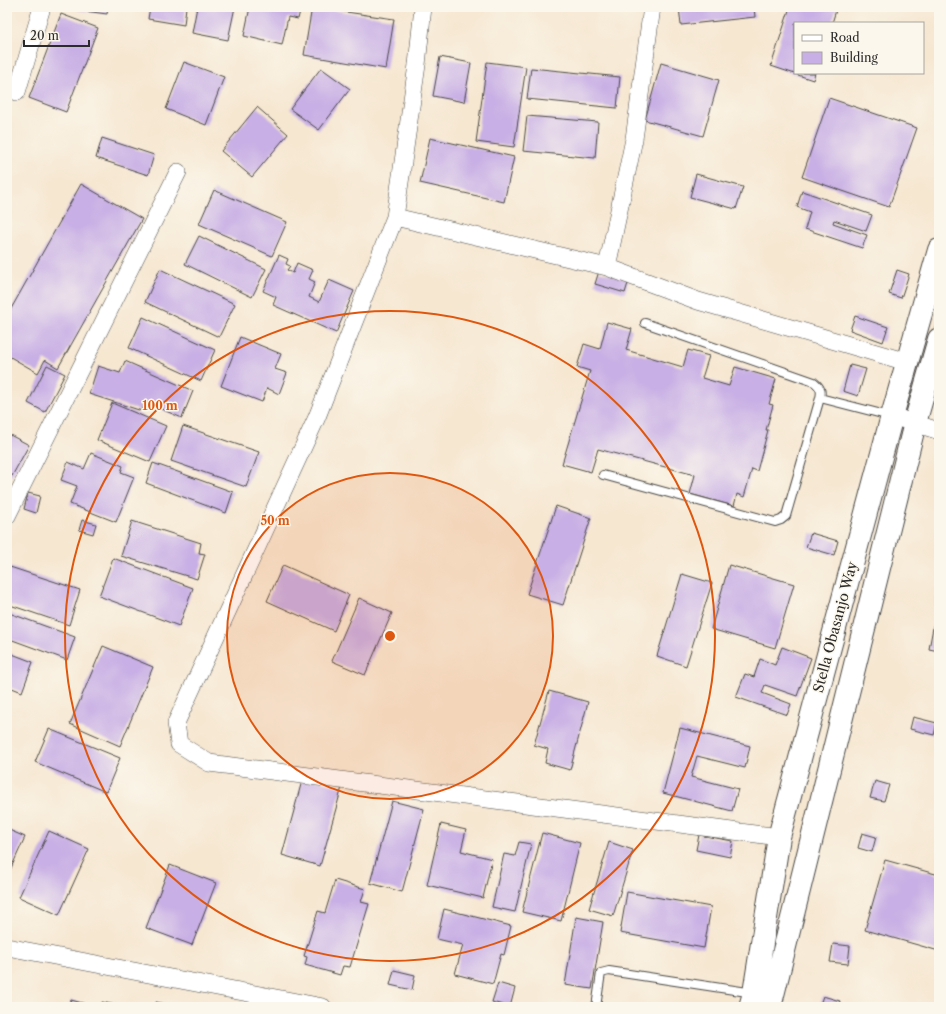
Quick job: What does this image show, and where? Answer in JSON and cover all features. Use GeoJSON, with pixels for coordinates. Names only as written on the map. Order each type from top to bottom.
{"type":"FeatureCollection","features":[{"type":"Feature","properties":{"kind":"street"},"geometry":{"type":"LineString","coordinates":[[17,92],[42,7]]}},
{"type":"Feature","properties":{"kind":"street"},"geometry":{"type":"LineString","coordinates":[[423,7],[417,65],[395,217],[317,417],[176,723],[179,744],[209,762],[779,837]]}},
{"type":"Feature","properties":{"kind":"street"},"geometry":{"type":"LineString","coordinates":[[607,267],[634,139],[652,7]]}},
{"type":"Feature","properties":{"kind":"street"},"geometry":{"type":"LineString","coordinates":[[7,516],[178,172]]}},
{"type":"Feature","properties":{"kind":"street"},"geometry":{"type":"LineString","coordinates":[[395,217],[607,267],[698,301],[907,362]]}},
{"type":"Feature","properties":{"kind":"street","name":"Stella Obasanjo Way"},"geometry":{"type":"LineString","coordinates":[[752,1000],[779,837],[892,416],[939,250]]}},
{"type":"Feature","properties":{"kind":"street"},"geometry":{"type":"LineString","coordinates":[[770,1007],[915,423],[939,339]]}},
{"type":"Feature","properties":{"kind":"street"},"geometry":{"type":"LineString","coordinates":[[892,416],[939,431]]}},
{"type":"Feature","properties":{"kind":"street"},"geometry":{"type":"LineString","coordinates":[[7,947],[323,1007]]}},
{"type":"Feature","properties":{"kind":"lane"},"geometry":{"type":"LineString","coordinates":[[603,475],[775,522],[781,520],[786,516],[820,398],[821,392],[819,386],[814,382],[645,323]]}},
{"type":"Feature","properties":{"kind":"lane"},"geometry":{"type":"LineString","coordinates":[[820,398],[892,416]]}},
{"type":"Feature","properties":{"kind":"lane"},"geometry":{"type":"LineString","coordinates":[[596,1007],[601,973],[610,971],[752,1000]]}},
{"type":"Feature","properties":{"kind":"building"},"geometry":{"type":"Polygon","coordinates":[[[77,7],[108,7],[107,14],[77,10],[77,7]]]}},
{"type":"Feature","properties":{"kind":"building"},"geometry":{"type":"Polygon","coordinates":[[[150,7],[186,7],[184,25],[148,19],[150,7]]]}},
{"type":"Feature","properties":{"kind":"building"},"geometry":{"type":"Polygon","coordinates":[[[197,7],[235,7],[228,40],[192,33],[197,7]]]}},
{"type":"Feature","properties":{"kind":"building"},"geometry":{"type":"Polygon","coordinates":[[[250,7],[301,7],[298,19],[288,17],[282,45],[244,36],[250,7]]]}},
{"type":"Feature","properties":{"kind":"building"},"geometry":{"type":"Polygon","coordinates":[[[312,7],[394,19],[386,69],[304,55],[312,7]]]}},
{"type":"Feature","properties":{"kind":"building"},"geometry":{"type":"Polygon","coordinates":[[[679,7],[754,7],[755,17],[681,25],[679,7]]]}},
{"type":"Feature","properties":{"kind":"building"},"geometry":{"type":"Polygon","coordinates":[[[790,7],[837,7],[832,22],[794,22],[794,74],[771,66],[790,7]]]}},
{"type":"Feature","properties":{"kind":"building"},"geometry":{"type":"Polygon","coordinates":[[[61,14],[98,28],[66,112],[29,98],[61,14]]]}},
{"type":"Feature","properties":{"kind":"building"},"geometry":{"type":"Polygon","coordinates":[[[440,57],[471,63],[464,102],[433,96],[440,57]]]}},
{"type":"Feature","properties":{"kind":"building"},"geometry":{"type":"Polygon","coordinates":[[[184,62],[224,77],[206,125],[166,109],[184,62]]]}},
{"type":"Feature","properties":{"kind":"building"},"geometry":{"type":"Polygon","coordinates":[[[487,62],[526,67],[514,147],[476,142],[487,62]]]}},
{"type":"Feature","properties":{"kind":"building"},"geometry":{"type":"Polygon","coordinates":[[[661,63],[719,80],[703,136],[645,120],[661,63]]]}},
{"type":"Feature","properties":{"kind":"building"},"geometry":{"type":"Polygon","coordinates":[[[321,68],[350,89],[319,130],[290,109],[321,68]]]}},
{"type":"Feature","properties":{"kind":"building"},"geometry":{"type":"Polygon","coordinates":[[[531,68],[620,77],[617,108],[527,99],[531,68]]]}},
{"type":"Feature","properties":{"kind":"building"},"geometry":{"type":"Polygon","coordinates":[[[795,74],[815,74],[813,80],[795,74]]]}},
{"type":"Feature","properties":{"kind":"building"},"geometry":{"type":"Polygon","coordinates":[[[829,98],[917,128],[889,207],[802,177],[829,98]]]}},
{"type":"Feature","properties":{"kind":"building"},"geometry":{"type":"Polygon","coordinates":[[[257,107],[288,134],[252,177],[221,151],[257,107]]]}},
{"type":"Feature","properties":{"kind":"building"},"geometry":{"type":"Polygon","coordinates":[[[527,116],[598,122],[595,158],[523,151],[527,116]]]}},
{"type":"Feature","properties":{"kind":"building"},"geometry":{"type":"Polygon","coordinates":[[[102,138],[154,155],[148,175],[96,158],[102,138]]]}},
{"type":"Feature","properties":{"kind":"building"},"geometry":{"type":"Polygon","coordinates":[[[430,138],[514,157],[504,202],[420,183],[430,138]]]}},
{"type":"Feature","properties":{"kind":"building"},"geometry":{"type":"Polygon","coordinates":[[[696,174],[743,187],[736,209],[690,197],[696,174]]]}},
{"type":"Feature","properties":{"kind":"building"},"geometry":{"type":"Polygon","coordinates":[[[81,184],[142,219],[58,368],[45,360],[38,373],[7,355],[7,316],[81,184]]]}},
{"type":"Feature","properties":{"kind":"building"},"geometry":{"type":"Polygon","coordinates":[[[214,190],[287,222],[272,256],[199,224],[214,190]]]}},
{"type":"Feature","properties":{"kind":"building"},"geometry":{"type":"Polygon","coordinates":[[[802,191],[872,215],[866,231],[834,220],[833,223],[867,235],[862,248],[805,229],[810,212],[797,207],[802,191]]]}},
{"type":"Feature","properties":{"kind":"building"},"geometry":{"type":"Polygon","coordinates":[[[199,236],[266,269],[252,297],[185,264],[199,236]]]}},
{"type":"Feature","properties":{"kind":"building"},"geometry":{"type":"Polygon","coordinates":[[[279,255],[288,259],[286,264],[290,266],[287,270],[293,273],[297,263],[313,270],[309,279],[315,282],[309,297],[319,302],[329,280],[354,291],[336,333],[273,305],[276,297],[263,291],[279,255]]]}},
{"type":"Feature","properties":{"kind":"building"},"geometry":{"type":"Polygon","coordinates":[[[160,269],[235,304],[219,337],[145,302],[160,269]]]}},
{"type":"Feature","properties":{"kind":"building"},"geometry":{"type":"Polygon","coordinates":[[[897,270],[909,274],[901,298],[889,294],[897,270]]]}},
{"type":"Feature","properties":{"kind":"building"},"geometry":{"type":"Polygon","coordinates":[[[599,271],[629,280],[625,293],[595,284],[599,271]]]}},
{"type":"Feature","properties":{"kind":"building"},"geometry":{"type":"Polygon","coordinates":[[[855,316],[888,327],[883,342],[850,330],[855,316]]]}},
{"type":"Feature","properties":{"kind":"building"},"geometry":{"type":"Polygon","coordinates":[[[143,317],[215,350],[201,381],[129,348],[143,317]]]}},
{"type":"Feature","properties":{"kind":"building"},"geometry":{"type":"Polygon","coordinates":[[[607,322],[632,329],[626,350],[683,367],[688,350],[709,356],[702,378],[729,386],[735,367],[776,379],[769,404],[773,405],[766,430],[768,430],[757,471],[752,469],[744,497],[737,494],[734,506],[690,494],[695,475],[598,449],[591,472],[562,464],[590,371],[577,367],[584,344],[600,349],[607,322]]]}},
{"type":"Feature","properties":{"kind":"building"},"geometry":{"type":"Polygon","coordinates":[[[240,337],[281,354],[275,369],[287,373],[279,394],[267,388],[262,402],[221,386],[240,337]]]}},
{"type":"Feature","properties":{"kind":"building"},"geometry":{"type":"Polygon","coordinates":[[[125,361],[193,391],[182,418],[145,402],[142,411],[89,394],[98,366],[120,373],[125,361]]]}},
{"type":"Feature","properties":{"kind":"building"},"geometry":{"type":"Polygon","coordinates":[[[47,365],[65,374],[45,412],[28,403],[47,365]]]}},
{"type":"Feature","properties":{"kind":"building"},"geometry":{"type":"Polygon","coordinates":[[[850,365],[866,369],[858,396],[843,391],[850,365]]]}},
{"type":"Feature","properties":{"kind":"building"},"geometry":{"type":"Polygon","coordinates":[[[112,403],[166,426],[150,462],[97,440],[112,403]]]}},
{"type":"Feature","properties":{"kind":"building"},"geometry":{"type":"Polygon","coordinates":[[[183,426],[259,452],[246,487],[171,461],[183,426]]]}},
{"type":"Feature","properties":{"kind":"building"},"geometry":{"type":"Polygon","coordinates":[[[10,435],[29,445],[12,476],[7,473],[7,440],[10,435]]]}},
{"type":"Feature","properties":{"kind":"building"},"geometry":{"type":"Polygon","coordinates":[[[91,453],[123,466],[121,472],[134,477],[116,522],[70,504],[77,486],[61,480],[68,462],[84,469],[91,453]]]}},
{"type":"Feature","properties":{"kind":"building"},"geometry":{"type":"Polygon","coordinates":[[[153,463],[233,492],[226,513],[146,483],[153,463]]]}},
{"type":"Feature","properties":{"kind":"building"},"geometry":{"type":"Polygon","coordinates":[[[28,493],[40,496],[36,513],[24,509],[28,493]]]}},
{"type":"Feature","properties":{"kind":"building"},"geometry":{"type":"Polygon","coordinates":[[[556,506],[591,518],[563,605],[527,594],[556,506]]]}},
{"type":"Feature","properties":{"kind":"building"},"geometry":{"type":"Polygon","coordinates":[[[82,520],[96,524],[93,534],[79,530],[82,520]]]}},
{"type":"Feature","properties":{"kind":"building"},"geometry":{"type":"Polygon","coordinates":[[[132,521],[201,543],[199,553],[205,554],[197,579],[121,556],[132,521]]]}},
{"type":"Feature","properties":{"kind":"building"},"geometry":{"type":"Polygon","coordinates":[[[811,533],[838,541],[834,555],[806,547],[811,533]]]}},
{"type":"Feature","properties":{"kind":"building"},"geometry":{"type":"Polygon","coordinates":[[[113,558],[193,588],[179,626],[99,596],[113,558]]]}},
{"type":"Feature","properties":{"kind":"building"},"geometry":{"type":"Polygon","coordinates":[[[283,565],[349,595],[334,631],[267,601],[283,565]]]}},
{"type":"Feature","properties":{"kind":"building"},"geometry":{"type":"Polygon","coordinates":[[[729,565],[794,584],[775,648],[711,629],[729,565]]]}},
{"type":"Feature","properties":{"kind":"building"},"geometry":{"type":"Polygon","coordinates":[[[10,567],[80,590],[69,625],[7,604],[7,575],[10,567]]]}},
{"type":"Feature","properties":{"kind":"building"},"geometry":{"type":"Polygon","coordinates":[[[682,574],[712,583],[686,666],[657,656],[682,574]]]}},
{"type":"Feature","properties":{"kind":"building"},"geometry":{"type":"Polygon","coordinates":[[[938,591],[939,608],[935,608],[938,591]]]}},
{"type":"Feature","properties":{"kind":"building"},"geometry":{"type":"Polygon","coordinates":[[[359,598],[392,613],[365,675],[332,661],[359,598]]]}},
{"type":"Feature","properties":{"kind":"building"},"geometry":{"type":"Polygon","coordinates":[[[9,613],[75,637],[67,660],[7,638],[7,619],[9,613]]]}},
{"type":"Feature","properties":{"kind":"building"},"geometry":{"type":"Polygon","coordinates":[[[935,617],[939,617],[939,651],[929,649],[935,617]]]}},
{"type":"Feature","properties":{"kind":"building"},"geometry":{"type":"Polygon","coordinates":[[[103,646],[153,667],[120,746],[70,724],[103,646]]]}},
{"type":"Feature","properties":{"kind":"building"},"geometry":{"type":"Polygon","coordinates":[[[782,647],[811,658],[797,696],[765,685],[762,693],[791,704],[787,715],[736,697],[745,674],[754,677],[760,659],[775,665],[782,647]]]}},
{"type":"Feature","properties":{"kind":"building"},"geometry":{"type":"Polygon","coordinates":[[[7,652],[33,662],[22,692],[7,686],[7,652]]]}},
{"type":"Feature","properties":{"kind":"building"},"geometry":{"type":"Polygon","coordinates":[[[549,691],[588,702],[570,770],[545,763],[548,749],[534,745],[549,691]]]}},
{"type":"Feature","properties":{"kind":"building"},"geometry":{"type":"Polygon","coordinates":[[[913,717],[937,723],[934,735],[910,729],[913,717]]]}},
{"type":"Feature","properties":{"kind":"building"},"geometry":{"type":"Polygon","coordinates":[[[680,728],[750,746],[745,768],[697,756],[691,777],[738,789],[732,811],[663,793],[680,728]]]}},
{"type":"Feature","properties":{"kind":"building"},"geometry":{"type":"Polygon","coordinates":[[[49,729],[120,758],[106,792],[35,762],[49,729]]]}},
{"type":"Feature","properties":{"kind":"building"},"geometry":{"type":"Polygon","coordinates":[[[303,777],[342,787],[320,866],[282,855],[303,777]]]}},
{"type":"Feature","properties":{"kind":"building"},"geometry":{"type":"Polygon","coordinates":[[[875,781],[889,785],[884,801],[870,798],[875,781]]]}},
{"type":"Feature","properties":{"kind":"building"},"geometry":{"type":"Polygon","coordinates":[[[392,801],[424,809],[402,892],[370,883],[392,801]]]}},
{"type":"Feature","properties":{"kind":"building"},"geometry":{"type":"Polygon","coordinates":[[[441,824],[466,830],[461,851],[492,859],[483,898],[427,885],[441,824]]]}},
{"type":"Feature","properties":{"kind":"building"},"geometry":{"type":"Polygon","coordinates":[[[7,829],[25,837],[7,877],[7,829]]]}},
{"type":"Feature","properties":{"kind":"building"},"geometry":{"type":"Polygon","coordinates":[[[49,831],[89,849],[59,915],[19,897],[49,831]]]}},
{"type":"Feature","properties":{"kind":"building"},"geometry":{"type":"Polygon","coordinates":[[[542,833],[580,843],[561,921],[522,912],[542,833]]]}},
{"type":"Feature","properties":{"kind":"building"},"geometry":{"type":"Polygon","coordinates":[[[862,833],[876,837],[872,852],[858,848],[862,833]]]}},
{"type":"Feature","properties":{"kind":"building"},"geometry":{"type":"Polygon","coordinates":[[[699,835],[733,841],[730,857],[696,850],[699,835]]]}},
{"type":"Feature","properties":{"kind":"building"},"geometry":{"type":"Polygon","coordinates":[[[519,842],[531,844],[515,912],[492,907],[504,854],[515,856],[519,842]]]}},
{"type":"Feature","properties":{"kind":"building"},"geometry":{"type":"Polygon","coordinates":[[[609,842],[633,850],[613,916],[589,909],[609,842]]]}},
{"type":"Feature","properties":{"kind":"building"},"geometry":{"type":"Polygon","coordinates":[[[885,860],[939,875],[939,951],[865,930],[885,860]]]}},
{"type":"Feature","properties":{"kind":"building"},"geometry":{"type":"Polygon","coordinates":[[[170,865],[216,883],[192,945],[146,928],[170,865]]]}},
{"type":"Feature","properties":{"kind":"building"},"geometry":{"type":"Polygon","coordinates":[[[335,880],[365,889],[361,902],[369,904],[350,967],[343,966],[340,975],[305,965],[307,957],[304,956],[318,911],[325,913],[335,880]]]}},
{"type":"Feature","properties":{"kind":"building"},"geometry":{"type":"Polygon","coordinates":[[[627,892],[711,907],[704,948],[620,933],[627,892]]]}},
{"type":"Feature","properties":{"kind":"building"},"geometry":{"type":"Polygon","coordinates":[[[444,909],[511,926],[504,955],[501,954],[493,984],[455,974],[463,945],[437,939],[444,909]]]}},
{"type":"Feature","properties":{"kind":"building"},"geometry":{"type":"Polygon","coordinates":[[[576,917],[603,922],[592,989],[565,985],[576,917]]]}},
{"type":"Feature","properties":{"kind":"building"},"geometry":{"type":"Polygon","coordinates":[[[833,944],[850,946],[848,964],[830,962],[833,944]]]}},
{"type":"Feature","properties":{"kind":"building"},"geometry":{"type":"Polygon","coordinates":[[[394,970],[415,975],[412,990],[390,985],[394,970]]]}},
{"type":"Feature","properties":{"kind":"building"},"geometry":{"type":"Polygon","coordinates":[[[498,983],[515,988],[510,1007],[492,1002],[498,983]]]}},
{"type":"Feature","properties":{"kind":"building"},"geometry":{"type":"Polygon","coordinates":[[[823,996],[840,1001],[838,1007],[819,1007],[823,996]]]}},
{"type":"Feature","properties":{"kind":"building"},"geometry":{"type":"Polygon","coordinates":[[[71,1000],[90,1005],[89,1007],[69,1007],[71,1000]]]}},
{"type":"Feature","properties":{"kind":"building"},"geometry":{"type":"Polygon","coordinates":[[[102,1002],[120,1006],[120,1007],[100,1007],[102,1002]]]}},
{"type":"Feature","properties":{"kind":"building"},"geometry":{"type":"Polygon","coordinates":[[[156,1002],[174,1006],[174,1007],[155,1007],[156,1002]]]}}]}
